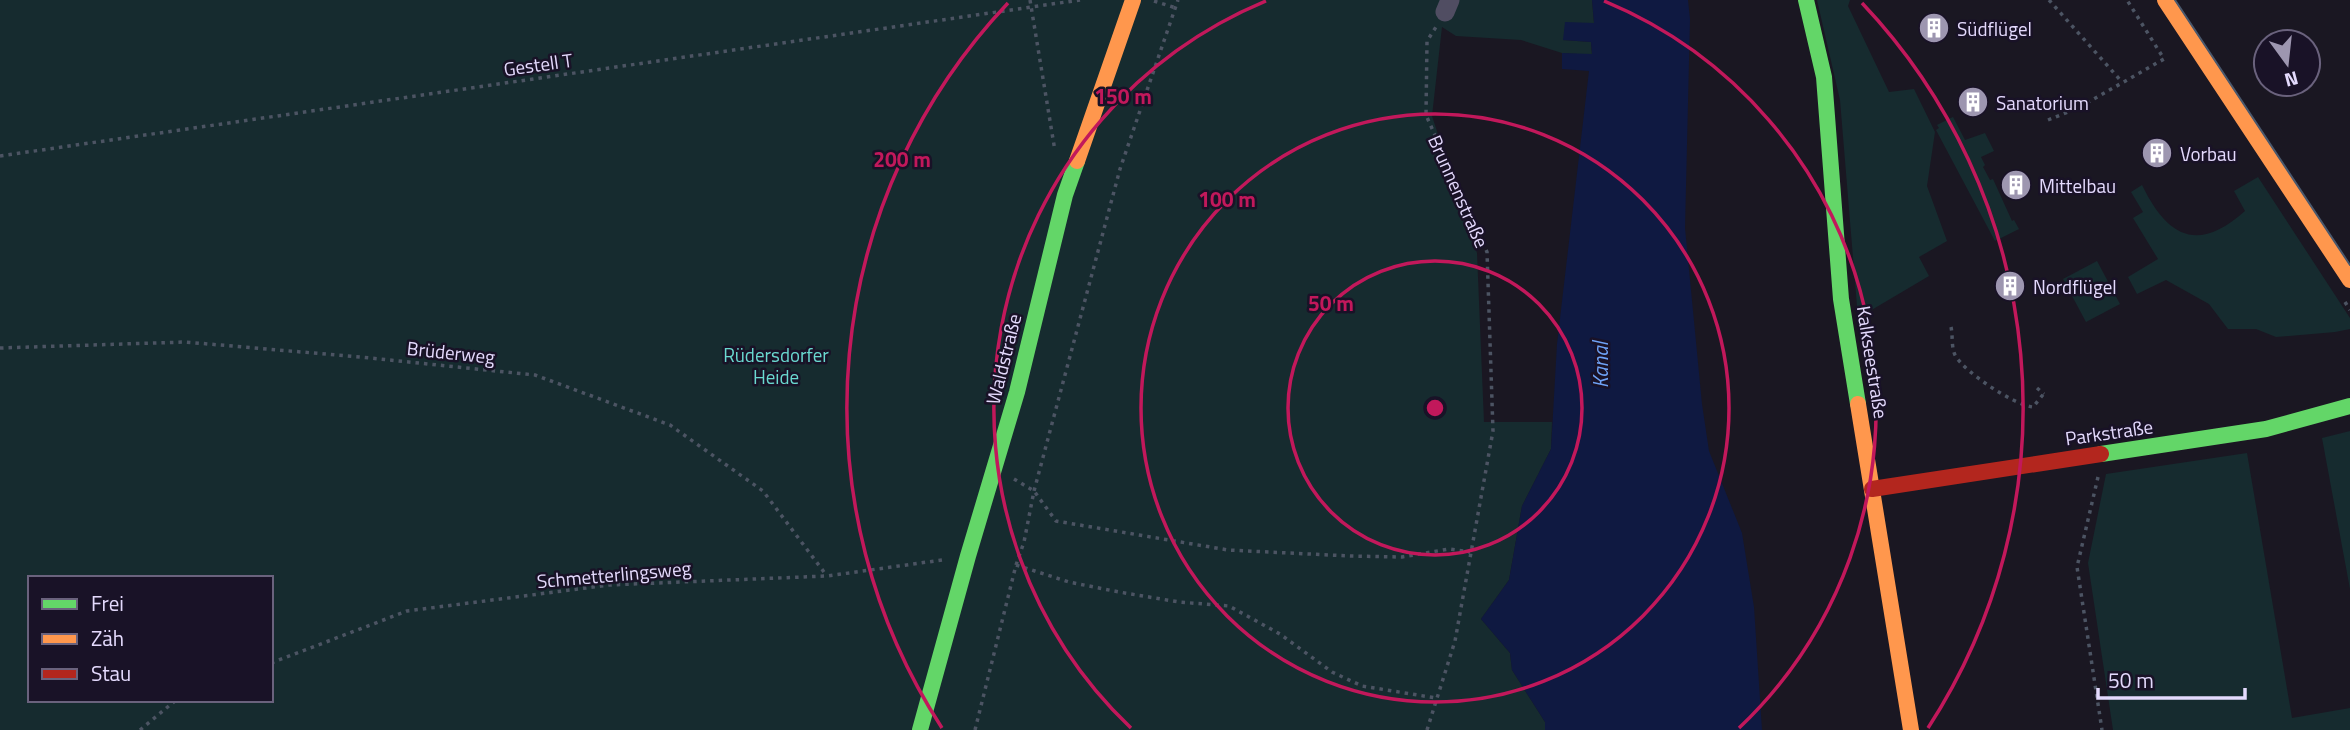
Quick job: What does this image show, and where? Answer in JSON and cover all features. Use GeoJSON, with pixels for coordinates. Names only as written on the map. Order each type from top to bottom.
{"type":"FeatureCollection","features":[{"type":"Feature","properties":{"kind":"street","name":"Waldstraße"},"geometry":{"type":"LineString","coordinates":[[920,730],[1017,392],[1065,195],[1133,0]]}},
{"type":"Feature","properties":{"kind":"street","name":"Kalkseestraße"},"geometry":{"type":"LineString","coordinates":[[1806,0],[1824,77],[1841,299],[1911,730]]}},
{"type":"Feature","properties":{"kind":"street"},"geometry":{"type":"LineString","coordinates":[[2165,0],[2350,280]]}},
{"type":"Feature","properties":{"kind":"street","name":"Parkstraße"},"geometry":{"type":"LineString","coordinates":[[1872,489],[2266,429],[2350,406]]}},
{"type":"Feature","properties":{"kind":"path"},"geometry":{"type":"LineString","coordinates":[[1030,0],[1057,160]]}},
{"type":"Feature","properties":{"kind":"path","name":"Gestell T"},"geometry":{"type":"LineString","coordinates":[[0,156],[1080,0]]}},
{"type":"Feature","properties":{"kind":"path"},"geometry":{"type":"LineString","coordinates":[[1152,0],[1176,8]]}},
{"type":"Feature","properties":{"kind":"path"},"geometry":{"type":"LineString","coordinates":[[975,730],[1024,541],[1034,491],[1120,169],[1178,0]]}},
{"type":"Feature","properties":{"kind":"path"},"geometry":{"type":"LineString","coordinates":[[2048,120],[2078,108],[2164,59],[2127,0]]}},
{"type":"Feature","properties":{"kind":"path"},"geometry":{"type":"LineString","coordinates":[[2052,2],[2123,82]]}},
{"type":"Feature","properties":{"kind":"path","name":"Brunnenstraße"},"geometry":{"type":"LineString","coordinates":[[1427,730],[1455,641],[1493,431],[1487,252],[1426,115],[1427,41],[1448,6]]}},
{"type":"Feature","properties":{"kind":"path"},"geometry":{"type":"LineString","coordinates":[[1951,327],[1955,355],[1969,372],[2025,407],[2034,407],[2045,393],[2038,388]]}},
{"type":"Feature","properties":{"kind":"path","name":"Brüderweg"},"geometry":{"type":"LineString","coordinates":[[0,348],[185,342],[360,356],[536,375],[670,425],[762,491],[827,576]]}},
{"type":"Feature","properties":{"kind":"path"},"geometry":{"type":"LineString","coordinates":[[2102,730],[2077,566],[2104,454]]}},
{"type":"Feature","properties":{"kind":"path"},"geometry":{"type":"LineString","coordinates":[[995,468],[1034,491],[1056,521],[1228,550],[1402,557],[1449,549],[1470,552]]}},
{"type":"Feature","properties":{"kind":"path","name":"Schmetterlingsweg"},"geometry":{"type":"LineString","coordinates":[[273,662],[407,611],[609,585],[827,576],[968,556]]}},
{"type":"Feature","properties":{"kind":"path"},"geometry":{"type":"LineString","coordinates":[[1016,565],[1069,582],[1119,592],[1180,602],[1229,606],[1280,634],[1332,672],[1362,686],[1436,698]]}},
{"type":"Feature","properties":{"kind":"path"},"geometry":{"type":"LineString","coordinates":[[140,730],[174,702]]}},
{"type":"Feature","properties":{"kind":"green space","name":"Rüdersdorfer Heide"},"geometry":{"type":"Polygon","coordinates":[[[0,0],[1592,0],[1594,23],[1563,40],[1591,42],[1592,55],[1562,53],[1521,40],[1456,36],[1442,27],[1432,116],[1477,253],[1484,422],[1552,422],[1551,449],[1522,506],[1509,580],[1481,619],[1510,653],[1512,670],[1545,722],[1545,730],[0,730],[0,0]]]}},
{"type":"Feature","properties":{"kind":"green space"},"geometry":{"type":"Polygon","coordinates":[[[1817,0],[1850,0],[1848,6],[1889,92],[1914,89],[1935,132],[1927,186],[1947,241],[1919,257],[1929,276],[1858,318],[1840,100],[1817,0]]]}},
{"type":"Feature","properties":{"kind":"green space"},"geometry":{"type":"Polygon","coordinates":[[[1953,117],[1965,140],[1985,133],[1994,151],[1981,157],[1985,165],[1983,167],[1990,180],[1993,179],[2012,221],[2014,220],[2019,229],[1995,241],[1936,130],[1939,128],[1937,125],[1953,117]]]}},
{"type":"Feature","properties":{"kind":"green space"},"geometry":{"type":"Polygon","coordinates":[[[2258,177],[2350,318],[2350,329],[2276,337],[2256,329],[2228,329],[2209,304],[2166,280],[2137,294],[2128,277],[2158,259],[2133,218],[2143,212],[2131,192],[2142,185],[2162,217],[2174,228],[2186,234],[2199,235],[2213,232],[2245,211],[2234,191],[2258,177]]]}},
{"type":"Feature","properties":{"kind":"green space"},"geometry":{"type":"Polygon","coordinates":[[[2097,261],[2120,304],[2086,322],[2063,279],[2097,261]]]}},
{"type":"Feature","properties":{"kind":"green space"},"geometry":{"type":"Polygon","coordinates":[[[2350,431],[2350,589],[2322,438],[2350,431]]]}},
{"type":"Feature","properties":{"kind":"green space"},"geometry":{"type":"Polygon","coordinates":[[[2247,453],[2292,718],[2350,708],[2350,730],[2113,730],[2088,563],[2106,474],[2247,453]]]}},
{"type":"Feature","properties":{"kind":"water","name":"Kanal"},"geometry":{"type":"Polygon","coordinates":[[[1592,0],[1688,0],[1690,19],[1685,228],[1702,404],[1709,451],[1742,533],[1754,607],[1762,730],[1545,730],[1545,722],[1512,670],[1510,653],[1481,619],[1509,580],[1522,506],[1551,449],[1557,344],[1589,71],[1562,69],[1562,53],[1592,54],[1591,42],[1563,40],[1565,22],[1594,23],[1592,0]]]}},
{"type":"Feature","properties":{"kind":"tram line"},"geometry":{"type":"LineString","coordinates":[[2175,0],[2350,265]]}},
{"type":"Feature","properties":{"kind":"traffic: fast"},"geometry":{"type":"LineString","coordinates":[[1806,0],[1824,77],[1841,299],[1858,404]]}},
{"type":"Feature","properties":{"kind":"traffic: fast"},"geometry":{"type":"LineString","coordinates":[[920,730],[1017,392],[1065,195],[1077,161]]}},
{"type":"Feature","properties":{"kind":"traffic: fast"},"geometry":{"type":"LineString","coordinates":[[2101,454],[2266,429],[2350,406]]}},
{"type":"Feature","properties":{"kind":"traffic: slow"},"geometry":{"type":"LineString","coordinates":[[1077,161],[1133,0]]}},
{"type":"Feature","properties":{"kind":"traffic: slow"},"geometry":{"type":"LineString","coordinates":[[2165,0],[2350,280]]}},
{"type":"Feature","properties":{"kind":"traffic: slow"},"geometry":{"type":"LineString","coordinates":[[1858,404],[1911,730]]}},
{"type":"Feature","properties":{"kind":"traffic: jam"},"geometry":{"type":"LineString","coordinates":[[1872,489],[2101,454]]}},
{"type":"Feature","properties":{"kind":"place","name":"Südflügel"},"geometry":{"type":"Point","coordinates":[1934,28]}},
{"type":"Feature","properties":{"kind":"place","name":"Sanatorium"},"geometry":{"type":"Point","coordinates":[1973,102]}},
{"type":"Feature","properties":{"kind":"place","name":"Vorbau"},"geometry":{"type":"Point","coordinates":[2157,153]}},
{"type":"Feature","properties":{"kind":"place","name":"Mittelbau"},"geometry":{"type":"Point","coordinates":[2016,185]}},
{"type":"Feature","properties":{"kind":"place","name":"Nordflügel"},"geometry":{"type":"Point","coordinates":[2010,286]}}]}
